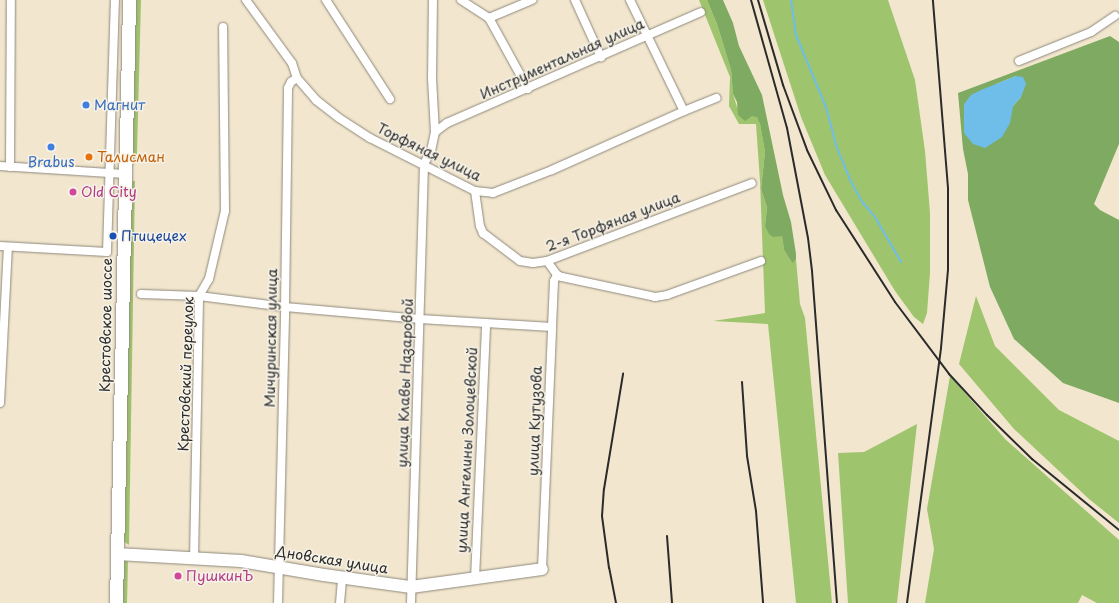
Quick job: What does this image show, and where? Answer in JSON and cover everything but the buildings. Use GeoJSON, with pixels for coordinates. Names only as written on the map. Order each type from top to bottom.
{"type":"FeatureCollection","features":[{"type":"Feature","properties":{"kind":"main road","name":"Крестовское шоссе"},"geometry":{"type":"LineString","coordinates":[[116,603],[129,0]]}},
{"type":"Feature","properties":{"kind":"street"},"geometry":{"type":"LineString","coordinates":[[10,167],[11,0]]}},
{"type":"Feature","properties":{"kind":"street"},"geometry":{"type":"LineString","coordinates":[[0,403],[4,247],[108,252],[114,0]]}},
{"type":"Feature","properties":{"kind":"street","name":"Торфяная улица"},"geometry":{"type":"LineString","coordinates":[[246,0],[292,64],[297,78],[316,100],[339,118],[370,138],[475,191],[493,193],[552,170],[684,110],[716,98]]}},
{"type":"Feature","properties":{"kind":"street"},"geometry":{"type":"LineString","coordinates":[[326,0],[390,99]]}},
{"type":"Feature","properties":{"kind":"street"},"geometry":{"type":"LineString","coordinates":[[424,164],[431,150],[435,132],[432,79],[433,0]]}},
{"type":"Feature","properties":{"kind":"street"},"geometry":{"type":"LineString","coordinates":[[461,0],[489,18],[528,89]]}},
{"type":"Feature","properties":{"kind":"street"},"geometry":{"type":"LineString","coordinates":[[489,18],[532,0]]}},
{"type":"Feature","properties":{"kind":"street"},"geometry":{"type":"LineString","coordinates":[[575,0],[601,57]]}},
{"type":"Feature","properties":{"kind":"street"},"geometry":{"type":"LineString","coordinates":[[630,0],[684,110]]}},
{"type":"Feature","properties":{"kind":"street","name":"Инструментальная улица"},"geometry":{"type":"LineString","coordinates":[[435,132],[447,123],[647,37],[701,12]]}},
{"type":"Feature","properties":{"kind":"street"},"geometry":{"type":"LineString","coordinates":[[1019,61],[1091,32],[1115,16]]}},
{"type":"Feature","properties":{"kind":"street","name":"Крестовский переулок"},"geometry":{"type":"LineString","coordinates":[[194,558],[200,296],[209,279],[225,211],[223,27]]}},
{"type":"Feature","properties":{"kind":"street","name":"Мичуринская улица"},"geometry":{"type":"LineString","coordinates":[[278,603],[285,307],[288,88],[291,82],[297,78]]}},
{"type":"Feature","properties":{"kind":"street","name":"улица Клавы Назаровой"},"geometry":{"type":"LineString","coordinates":[[411,603],[424,164]]}},
{"type":"Feature","properties":{"kind":"street"},"geometry":{"type":"LineString","coordinates":[[0,166],[125,174]]}},
{"type":"Feature","properties":{"kind":"street","name":"2-я Торфяная улица"},"geometry":{"type":"LineString","coordinates":[[475,191],[480,226],[483,233],[520,261],[533,263],[547,261],[752,183]]}},
{"type":"Feature","properties":{"kind":"street"},"geometry":{"type":"LineString","coordinates":[[547,261],[557,275],[655,297],[667,295],[761,261]]}},
{"type":"Feature","properties":{"kind":"street","name":"улица Кутузова"},"geometry":{"type":"LineString","coordinates":[[542,569],[554,281],[557,275]]}},
{"type":"Feature","properties":{"kind":"street"},"geometry":{"type":"LineString","coordinates":[[141,294],[200,296],[285,307],[420,319],[552,327]]}},
{"type":"Feature","properties":{"kind":"street","name":"улица Ангелины Золоцевской"},"geometry":{"type":"LineString","coordinates":[[475,579],[486,323]]}},
{"type":"Feature","properties":{"kind":"street","name":"Дновская улица"},"geometry":{"type":"LineString","coordinates":[[117,554],[241,561],[342,578],[412,587],[542,569]]}},
{"type":"Feature","properties":{"kind":"street"},"geometry":{"type":"LineString","coordinates":[[340,603],[342,578]]}},
{"type":"Feature","properties":{"kind":"green space"},"geometry":{"type":"Polygon","coordinates":[[[135,0],[141,0],[136,162],[132,161],[135,0]]]}},
{"type":"Feature","properties":{"kind":"green space"},"geometry":{"type":"Polygon","coordinates":[[[699,0],[707,0],[717,24],[731,70],[733,94],[737,107],[758,117],[765,152],[761,189],[767,207],[765,226],[777,235],[782,235],[784,250],[793,262],[796,259],[800,304],[805,318],[832,603],[796,603],[768,324],[713,321],[765,313],[760,181],[756,124],[739,124],[729,106],[730,77],[699,0]]]}},
{"type":"Feature","properties":{"kind":"green space"},"geometry":{"type":"Polygon","coordinates":[[[707,0],[723,0],[733,23],[739,46],[762,95],[783,195],[791,222],[796,254],[796,259],[793,263],[784,250],[782,236],[773,237],[769,234],[765,226],[767,207],[761,189],[765,152],[760,124],[757,117],[752,116],[745,121],[738,115],[737,102],[733,94],[731,70],[717,24],[707,0]]]}},
{"type":"Feature","properties":{"kind":"green space"},"geometry":{"type":"Polygon","coordinates":[[[763,0],[888,0],[915,80],[925,151],[930,213],[930,273],[927,313],[923,324],[914,317],[895,291],[825,175],[801,117],[763,0]]]}},
{"type":"Feature","properties":{"kind":"green space"},"geometry":{"type":"Polygon","coordinates":[[[1110,36],[1119,42],[1119,144],[1094,204],[1100,210],[1119,220],[1119,403],[1063,383],[1014,339],[990,287],[968,200],[968,174],[963,149],[958,93],[1110,36]],[[1016,76],[996,84],[1013,106],[1021,97],[1016,76]]]}},
{"type":"Feature","properties":{"kind":"green space"},"geometry":{"type":"Polygon","coordinates":[[[131,181],[135,181],[129,545],[123,541],[131,181]]]}},
{"type":"Feature","properties":{"kind":"green space"},"geometry":{"type":"Polygon","coordinates":[[[976,296],[995,346],[1059,410],[1119,441],[1119,523],[1089,499],[1014,429],[959,364],[976,296]]]}},
{"type":"Feature","properties":{"kind":"green space"},"geometry":{"type":"Polygon","coordinates":[[[950,376],[1006,440],[1119,540],[1119,603],[1097,603],[1082,595],[1078,603],[925,603],[934,549],[927,509],[950,376]]]}},
{"type":"Feature","properties":{"kind":"green space"},"geometry":{"type":"Polygon","coordinates":[[[917,424],[897,603],[848,603],[838,453],[864,452],[917,424]]]}},
{"type":"Feature","properties":{"kind":"green space"},"geometry":{"type":"Polygon","coordinates":[[[123,558],[128,562],[127,603],[120,603],[123,558]]]}},
{"type":"Feature","properties":{"kind":"water"},"geometry":{"type":"Polygon","coordinates":[[[1016,76],[1023,77],[1026,84],[1021,97],[1013,106],[1010,123],[1002,137],[985,148],[973,144],[964,133],[964,104],[971,95],[1016,76]]]}},
{"type":"Feature","properties":{"kind":"waterway"},"geometry":{"type":"LineString","coordinates":[[791,0],[796,35],[826,107],[836,145],[849,178],[863,203],[875,217],[901,262]]}},
{"type":"Feature","properties":{"kind":"railway"},"geometry":{"type":"LineString","coordinates":[[751,0],[787,128],[808,238],[812,271],[837,603]]}},
{"type":"Feature","properties":{"kind":"railway"},"geometry":{"type":"LineString","coordinates":[[758,0],[783,85],[807,150],[836,210],[895,302],[949,374],[987,415],[1032,459],[1119,530]]}},
{"type":"Feature","properties":{"kind":"railway"},"geometry":{"type":"LineString","coordinates":[[907,603],[941,348],[948,270],[948,188],[933,0]]}},
{"type":"Feature","properties":{"kind":"railway"},"geometry":{"type":"LineString","coordinates":[[616,603],[609,568],[602,516],[604,489],[623,374]]}},
{"type":"Feature","properties":{"kind":"railway"},"geometry":{"type":"LineString","coordinates":[[742,382],[747,456],[756,511],[763,603]]}},
{"type":"Feature","properties":{"kind":"railway"},"geometry":{"type":"LineString","coordinates":[[667,536],[672,603]]}},
{"type":"Feature","properties":{"kind":"place","name":"Магнит"},"geometry":{"type":"Point","coordinates":[86,105]}},
{"type":"Feature","properties":{"kind":"place","name":"Brabus"},"geometry":{"type":"Point","coordinates":[51,147]}},
{"type":"Feature","properties":{"kind":"place","name":"Талисман"},"geometry":{"type":"Point","coordinates":[89,157]}},
{"type":"Feature","properties":{"kind":"place","name":"Old City"},"geometry":{"type":"Point","coordinates":[73,192]}},
{"type":"Feature","properties":{"kind":"place","name":"Птицецех"},"geometry":{"type":"Point","coordinates":[113,236]}},
{"type":"Feature","properties":{"kind":"place","name":"ПушкинЪ"},"geometry":{"type":"Point","coordinates":[178,576]}}]}
